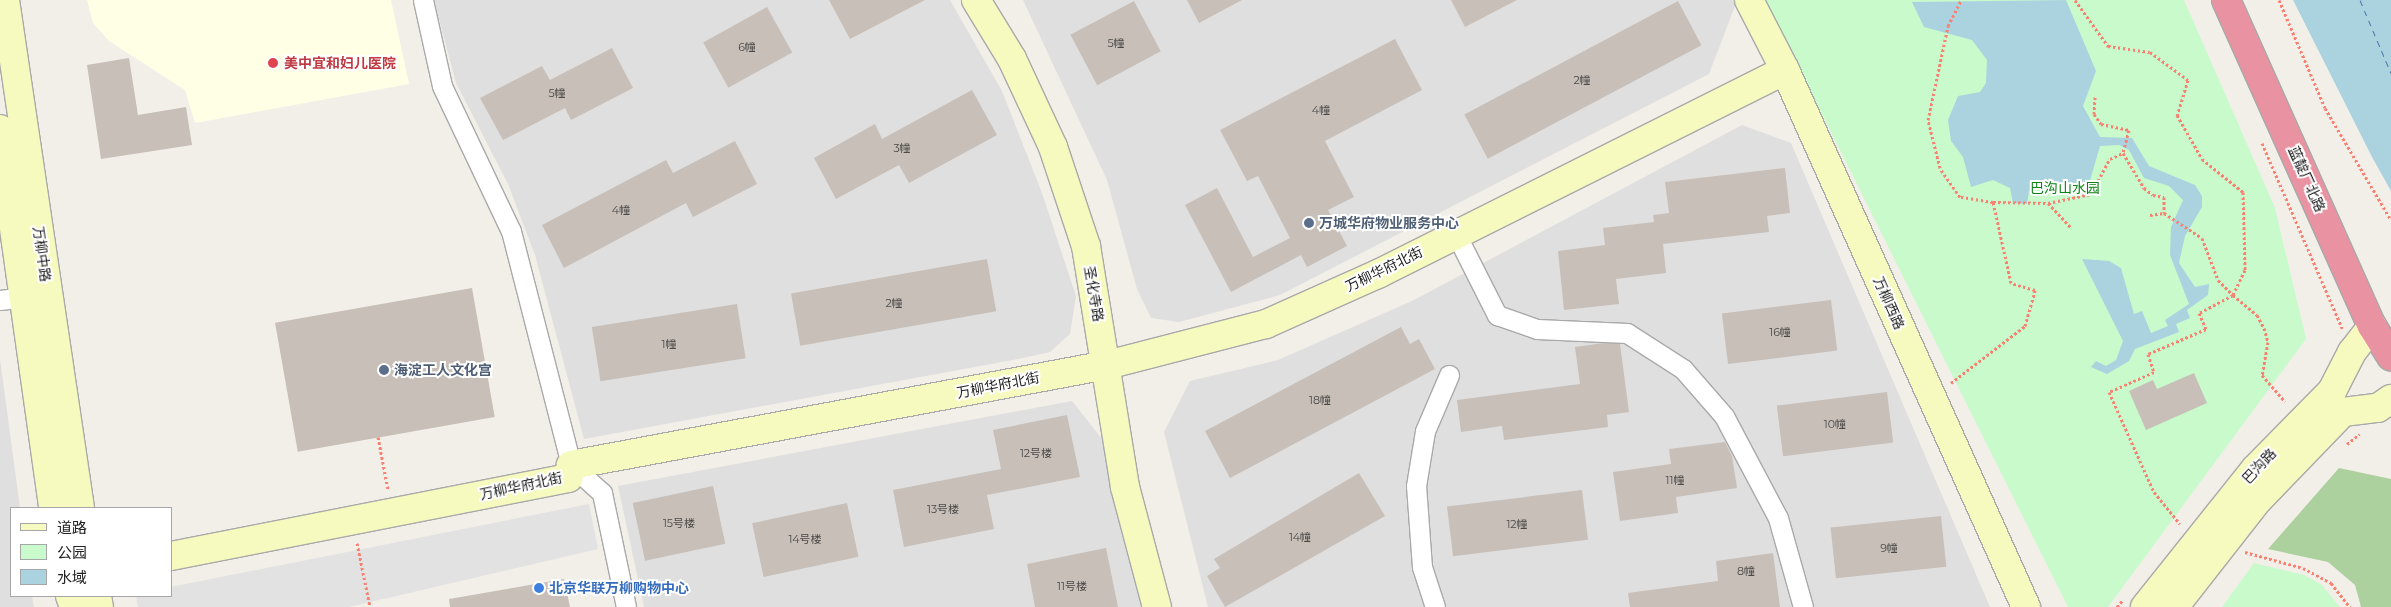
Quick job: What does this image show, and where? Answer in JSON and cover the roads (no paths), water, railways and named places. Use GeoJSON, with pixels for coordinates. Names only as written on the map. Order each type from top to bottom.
{"type":"FeatureCollection","features":[{"type":"Feature","properties":{"kind":"highway","name":"蓝靛厂北路"},"geometry":{"type":"LineString","coordinates":[[2226,0],[2372,326],[2391,356]]}},
{"type":"Feature","properties":{"kind":"street","name":"万柳中路"},"geometry":{"type":"LineString","coordinates":[[5,0],[80,507]]}},
{"type":"Feature","properties":{"kind":"street"},"geometry":{"type":"LineString","coordinates":[[423,0],[442,86],[511,230],[571,465],[602,493],[626,607]]}},
{"type":"Feature","properties":{"kind":"street","name":"圣化寺路"},"geometry":{"type":"LineString","coordinates":[[976,0],[1012,59],[1053,146],[1086,246],[1107,365],[1125,487],[1157,607]]}},
{"type":"Feature","properties":{"kind":"street","name":"万柳西路"},"geometry":{"type":"LineString","coordinates":[[1749,0],[1785,70],[2026,607]]}},
{"type":"Feature","properties":{"kind":"street","name":"万柳华府北街"},"geometry":{"type":"LineString","coordinates":[[172,556],[568,478],[571,465],[1107,365],[1266,324],[1456,234],[1785,70]]}},
{"type":"Feature","properties":{"kind":"street","name":"万柳中路"},"geometry":{"type":"LineString","coordinates":[[0,129],[12,298],[52,507]]}},
{"type":"Feature","properties":{"kind":"street"},"geometry":{"type":"LineString","coordinates":[[1456,234],[1497,315],[1537,329],[1627,333],[1683,370],[1724,416],[1778,518],[1803,607]]}},
{"type":"Feature","properties":{"kind":"street","name":"巴沟路"},"geometry":{"type":"LineString","coordinates":[[2145,607],[2255,469],[2332,391],[2352,352],[2372,326]]}},
{"type":"Feature","properties":{"kind":"street"},"geometry":{"type":"LineString","coordinates":[[1435,607],[1422,567],[1416,486],[1425,431],[1449,375]]}},
{"type":"Feature","properties":{"kind":"street","name":"巴沟路"},"geometry":{"type":"LineString","coordinates":[[2174,607],[2258,500],[2343,412],[2378,408],[2391,399]]}},
{"type":"Feature","properties":{"kind":"water"},"geometry":{"type":"Polygon","coordinates":[[[2066,0],[2096,71],[2083,106],[2100,137],[2132,138],[2149,166],[2195,185],[2202,196],[2202,207],[2185,236],[2179,263],[2195,287],[2209,284],[2208,295],[2187,310],[2190,318],[2176,324],[2179,332],[2135,349],[2129,361],[2107,374],[2091,367],[2096,361],[2106,366],[2116,360],[2123,341],[2082,259],[2109,261],[2121,268],[2134,314],[2142,311],[2151,333],[2168,326],[2165,320],[2189,304],[2170,255],[2171,227],[2183,200],[2169,186],[2144,178],[2129,150],[2119,145],[2100,146],[2089,184],[2035,189],[2029,191],[2027,204],[2013,203],[2010,188],[1993,180],[1971,187],[1963,157],[1951,141],[1948,120],[1958,96],[1980,92],[1986,83],[1987,60],[1972,40],[1924,27],[1912,2],[2066,0]]]}},
{"type":"Feature","properties":{"kind":"water"},"geometry":{"type":"Polygon","coordinates":[[[2293,0],[2391,0],[2391,191],[2372,157],[2293,0]]]}},
{"type":"Feature","properties":{"kind":"place","name":"美中宜和妇儿医院"},"geometry":{"type":"Point","coordinates":[273,63]}},
{"type":"Feature","properties":{"kind":"place","name":"万城华府物业服务中心"},"geometry":{"type":"Point","coordinates":[1309,223]}},
{"type":"Feature","properties":{"kind":"place","name":"海淀工人文化宫"},"geometry":{"type":"Point","coordinates":[384,370]}},
{"type":"Feature","properties":{"kind":"place","name":"北京华联万柳购物中心"},"geometry":{"type":"Point","coordinates":[539,588]}},
{"type":"Feature","properties":{"kind":"park label","name":"巴沟山水园"},"geometry":{"type":"Point","coordinates":[2065,188]}}]}
